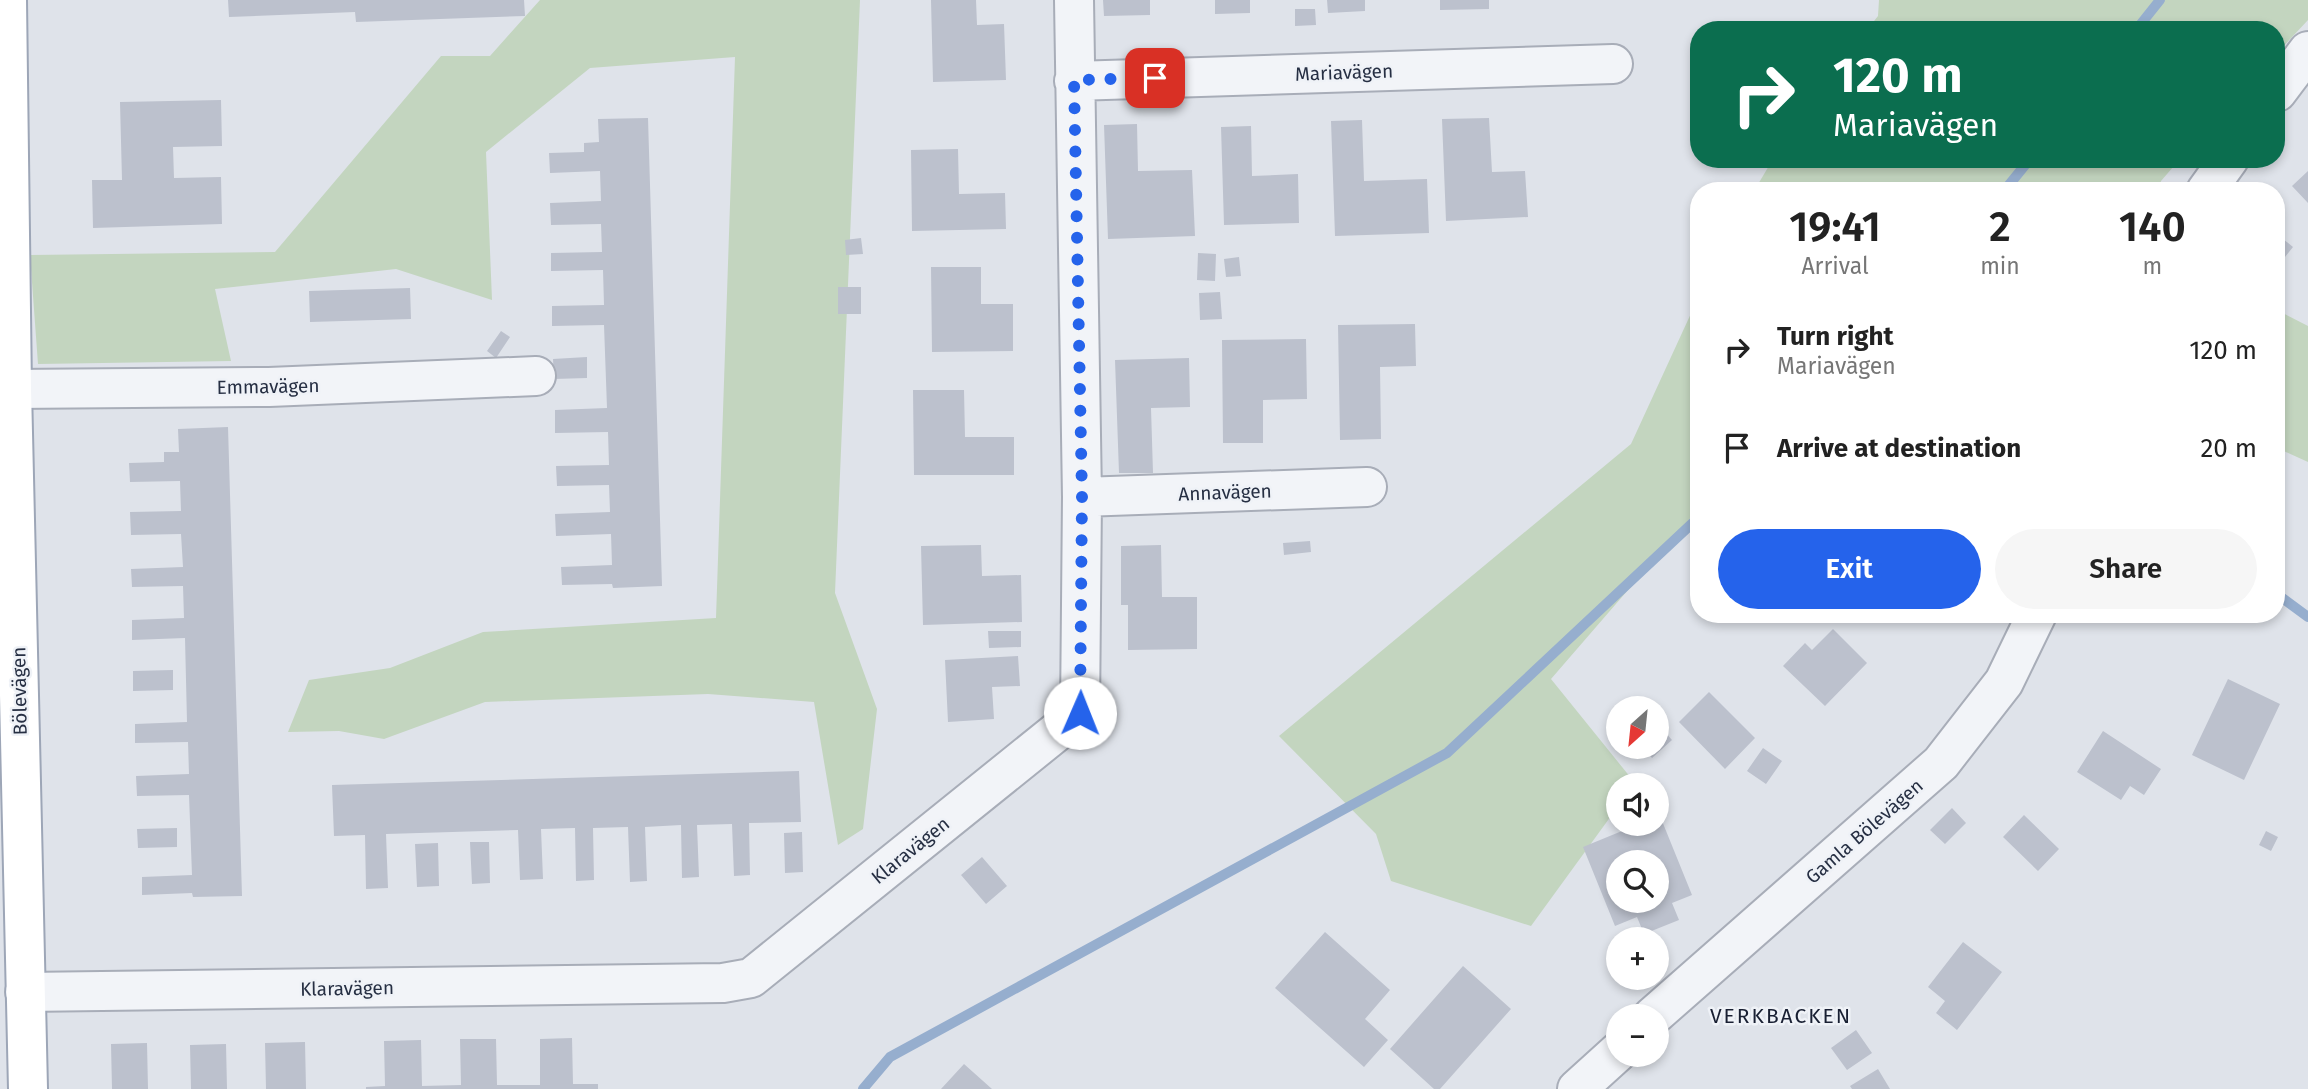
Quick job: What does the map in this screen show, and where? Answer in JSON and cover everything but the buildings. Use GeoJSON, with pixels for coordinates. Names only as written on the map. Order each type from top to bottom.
{"type":"FeatureCollection","features":[{"type":"Feature","properties":{"kind":"main road","name":"Bölevägen"},"geometry":{"type":"LineString","coordinates":[[7,0],[6,390],[28,1089]]}},
{"type":"Feature","properties":{"kind":"street","name":"Klaravägen"},"geometry":{"type":"LineString","coordinates":[[26,992],[723,983],[751,978],[1080,713],[1082,497],[1074,0]]}},
{"type":"Feature","properties":{"kind":"street"},"geometry":{"type":"LineString","coordinates":[[2285,81],[2308,51]]}},
{"type":"Feature","properties":{"kind":"street","name":"Mariavägen"},"geometry":{"type":"LineString","coordinates":[[1074,80],[1613,64]]}},
{"type":"Feature","properties":{"kind":"street","name":"Emmavägen"},"geometry":{"type":"LineString","coordinates":[[6,390],[269,387],[536,376]]}},
{"type":"Feature","properties":{"kind":"street","name":"Annavägen"},"geometry":{"type":"LineString","coordinates":[[1082,497],[1367,487]]}},
{"type":"Feature","properties":{"kind":"street","name":"Gamla Bölevägen"},"geometry":{"type":"LineString","coordinates":[[1667,1004],[1941,763],[2004,682],[2033,623]]}},
{"type":"Feature","properties":{"kind":"street"},"geometry":{"type":"LineString","coordinates":[[1577,1089],[1606,1063]]}},
{"type":"Feature","properties":{"kind":"green space"},"geometry":{"type":"Polygon","coordinates":[[[540,0],[860,0],[835,593],[877,709],[863,829],[838,845],[814,702],[708,694],[485,702],[384,739],[339,731],[288,732],[309,680],[390,668],[483,632],[716,618],[735,57],[590,68],[486,152],[492,300],[396,269],[215,289],[231,361],[38,364],[30,255],[275,252],[441,56],[490,56],[540,0]]]}},
{"type":"Feature","properties":{"kind":"green space"},"geometry":{"type":"Polygon","coordinates":[[[1879,0],[2308,0],[2308,20],[2285,44],[2285,21],[1874,21],[1878,16],[1879,0]]]}},
{"type":"Feature","properties":{"kind":"green space"},"geometry":{"type":"Polygon","coordinates":[[[1768,168],[2172,168],[2161,182],[1759,182],[1768,168]]]}},
{"type":"Feature","properties":{"kind":"green space"},"geometry":{"type":"Polygon","coordinates":[[[2285,314],[2308,326],[2308,462],[2285,452],[2285,314]]]}},
{"type":"Feature","properties":{"kind":"green space"},"geometry":{"type":"Polygon","coordinates":[[[1690,316],[1690,518],[1551,679],[1606,747],[1606,760],[1616,760],[1627,773],[1606,773],[1606,823],[1531,926],[1391,881],[1376,834],[1279,736],[1631,444],[1690,316]]]}},
{"type":"Feature","properties":{"kind":"waterway"},"geometry":{"type":"LineString","coordinates":[[2143,21],[2160,0]]}},
{"type":"Feature","properties":{"kind":"waterway"},"geometry":{"type":"LineString","coordinates":[[2011,182],[2023,168]]}},
{"type":"Feature","properties":{"kind":"waterway"},"geometry":{"type":"LineString","coordinates":[[863,1089],[890,1057],[1447,753],[1690,525]]}},
{"type":"Feature","properties":{"kind":"waterway"},"geometry":{"type":"LineString","coordinates":[[2285,600],[2308,617]]}},
{"type":"Feature","properties":{"kind":"district","name":"VERKBACKEN"},"geometry":{"type":"Point","coordinates":[1781,1016]}},
{"type":"Feature","properties":{"kind":"route"},"geometry":{"type":"LineString","coordinates":[[1080,713],[1082,497],[1074,80],[1155,78]]}}]}
